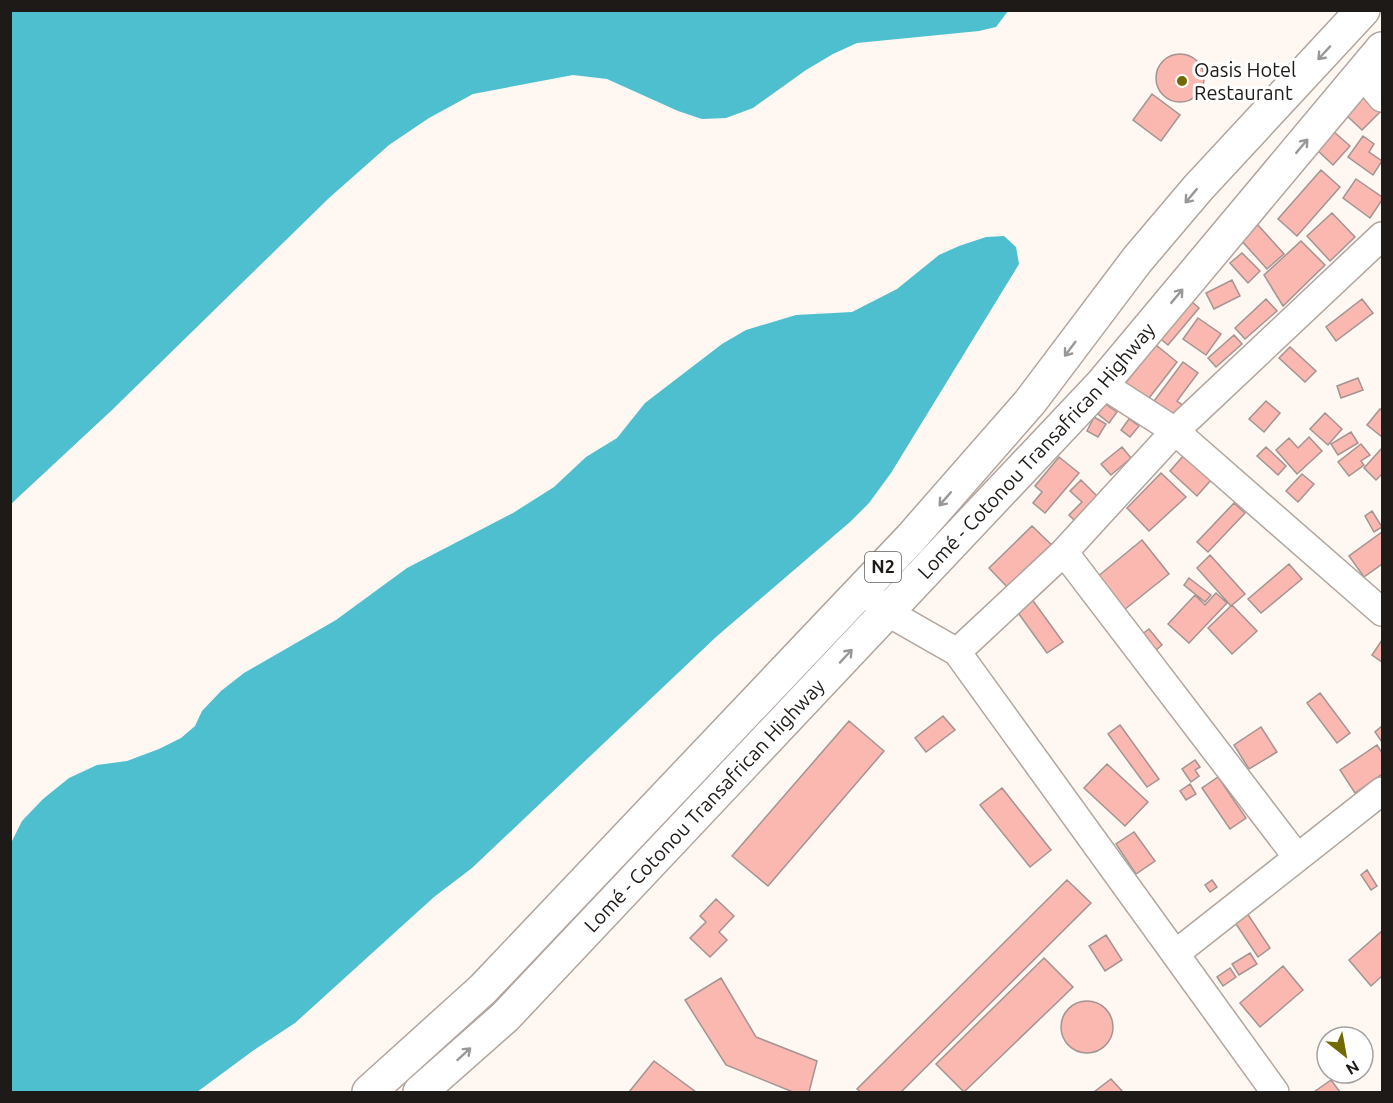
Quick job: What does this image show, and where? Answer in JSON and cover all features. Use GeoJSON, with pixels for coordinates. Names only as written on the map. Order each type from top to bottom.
{"type":"FeatureCollection","features":[{"type":"Feature","properties":{"kind":"highway","name":"N2"},"geometry":{"type":"LineString","coordinates":[[369,1092],[483,988],[911,538],[1030,402],[1137,260],[1198,188],[1364,10]]}},
{"type":"Feature","properties":{"kind":"highway","name":"Lomé - Cotonou Transafrican Highway"},"geometry":{"type":"LineString","coordinates":[[420,1092],[505,1017],[1102,384],[1372,86],[1383,49]]}},
{"type":"Feature","properties":{"kind":"street"},"geometry":{"type":"LineString","coordinates":[[957,652],[1064,552],[1175,431],[1383,236]]}},
{"type":"Feature","properties":{"kind":"street"},"geometry":{"type":"LineString","coordinates":[[1102,384],[1175,431],[1383,612]]}},
{"type":"Feature","properties":{"kind":"street"},"geometry":{"type":"LineString","coordinates":[[1064,552],[1297,857]]}},
{"type":"Feature","properties":{"kind":"street"},"geometry":{"type":"LineString","coordinates":[[862,588],[887,612],[957,652],[1275,1092]]}},
{"type":"Feature","properties":{"kind":"street"},"geometry":{"type":"LineString","coordinates":[[1175,954],[1383,791]]}},
{"type":"Feature","properties":{"kind":"water"},"geometry":{"type":"Polygon","coordinates":[[[11,10],[1008,11],[996,27],[979,31],[857,43],[806,70],[753,108],[726,118],[702,119],[678,111],[607,79],[573,75],[473,94],[429,118],[389,145],[329,198],[112,410],[11,504],[11,10]]]}},
{"type":"Feature","properties":{"kind":"water"},"geometry":{"type":"Polygon","coordinates":[[[1004,236],[1016,247],[1019,264],[891,473],[869,503],[716,637],[472,868],[434,897],[295,1023],[197,1092],[11,1092],[11,843],[22,821],[43,799],[69,778],[97,765],[127,761],[181,738],[195,726],[202,711],[221,691],[244,673],[336,620],[407,568],[513,513],[554,487],[586,457],[617,438],[645,403],[722,344],[746,330],[796,315],[852,312],[897,289],[939,255],[986,237],[1004,236]]]}},
{"type":"Feature","properties":{"kind":"building"},"geometry":{"type":"Polygon","coordinates":[[[1180,54],[1197,61],[1204,78],[1197,95],[1180,102],[1163,95],[1156,78],[1163,61],[1180,54]]]}},
{"type":"Feature","properties":{"kind":"building"},"geometry":{"type":"Polygon","coordinates":[[[1152,94],[1180,115],[1161,141],[1133,120],[1152,94]]]}},
{"type":"Feature","properties":{"kind":"building"},"geometry":{"type":"Polygon","coordinates":[[[1363,96],[1380,112],[1362,130],[1345,114],[1363,96]]]}},
{"type":"Feature","properties":{"kind":"building"},"geometry":{"type":"Polygon","coordinates":[[[1333,131],[1350,146],[1333,165],[1316,149],[1333,131]]]}},
{"type":"Feature","properties":{"kind":"building"},"geometry":{"type":"Polygon","coordinates":[[[1363,136],[1374,144],[1369,152],[1382,161],[1373,175],[1348,157],[1363,136]]]}},
{"type":"Feature","properties":{"kind":"building"},"geometry":{"type":"Polygon","coordinates":[[[1321,170],[1340,187],[1297,236],[1278,219],[1321,170]]]}},
{"type":"Feature","properties":{"kind":"building"},"geometry":{"type":"Polygon","coordinates":[[[1356,179],[1382,197],[1370,218],[1343,198],[1356,179]]]}},
{"type":"Feature","properties":{"kind":"building"},"geometry":{"type":"Polygon","coordinates":[[[1332,213],[1355,237],[1330,261],[1307,236],[1332,213]]]}},
{"type":"Feature","properties":{"kind":"building"},"geometry":{"type":"Polygon","coordinates":[[[1257,224],[1284,254],[1267,269],[1240,239],[1257,224]]]}},
{"type":"Feature","properties":{"kind":"building"},"geometry":{"type":"Polygon","coordinates":[[[1301,241],[1325,265],[1283,306],[1264,275],[1301,241]]]}},
{"type":"Feature","properties":{"kind":"building"},"geometry":{"type":"Polygon","coordinates":[[[1242,253],[1260,271],[1248,283],[1230,263],[1242,253]]]}},
{"type":"Feature","properties":{"kind":"building"},"geometry":{"type":"Polygon","coordinates":[[[1232,280],[1240,296],[1214,309],[1206,293],[1232,280]]]}},
{"type":"Feature","properties":{"kind":"building"},"geometry":{"type":"Polygon","coordinates":[[[1183,294],[1199,308],[1168,345],[1152,332],[1183,294]]]}},
{"type":"Feature","properties":{"kind":"building"},"geometry":{"type":"Polygon","coordinates":[[[1266,299],[1277,311],[1245,339],[1235,328],[1266,299]]]}},
{"type":"Feature","properties":{"kind":"building"},"geometry":{"type":"Polygon","coordinates":[[[1362,299],[1373,313],[1336,341],[1326,327],[1362,299]]]}},
{"type":"Feature","properties":{"kind":"building"},"geometry":{"type":"Polygon","coordinates":[[[1198,318],[1221,334],[1206,355],[1183,339],[1198,318]]]}},
{"type":"Feature","properties":{"kind":"building"},"geometry":{"type":"Polygon","coordinates":[[[1234,335],[1242,344],[1216,367],[1208,358],[1234,335]]]}},
{"type":"Feature","properties":{"kind":"building"},"geometry":{"type":"Polygon","coordinates":[[[1156,345],[1177,362],[1146,402],[1124,385],[1156,345]]]}},
{"type":"Feature","properties":{"kind":"building"},"geometry":{"type":"Polygon","coordinates":[[[1290,347],[1316,371],[1305,382],[1279,358],[1290,347]]]}},
{"type":"Feature","properties":{"kind":"building"},"geometry":{"type":"Polygon","coordinates":[[[1183,362],[1198,373],[1177,401],[1184,406],[1175,417],[1154,401],[1183,362]]]}},
{"type":"Feature","properties":{"kind":"building"},"geometry":{"type":"Polygon","coordinates":[[[1358,378],[1363,390],[1341,398],[1337,386],[1358,378]]]}},
{"type":"Feature","properties":{"kind":"building"},"geometry":{"type":"Polygon","coordinates":[[[1266,401],[1280,413],[1264,432],[1249,419],[1266,401]]]}},
{"type":"Feature","properties":{"kind":"building"},"geometry":{"type":"Polygon","coordinates":[[[1105,404],[1117,412],[1109,423],[1098,414],[1105,404]]]}},
{"type":"Feature","properties":{"kind":"building"},"geometry":{"type":"Polygon","coordinates":[[[1380,409],[1382,410],[1382,437],[1367,425],[1380,409]]]}},
{"type":"Feature","properties":{"kind":"building"},"geometry":{"type":"Polygon","coordinates":[[[1325,413],[1342,429],[1328,445],[1310,429],[1325,413]]]}},
{"type":"Feature","properties":{"kind":"building"},"geometry":{"type":"Polygon","coordinates":[[[1094,417],[1106,424],[1098,437],[1087,431],[1094,417]]]}},
{"type":"Feature","properties":{"kind":"building"},"geometry":{"type":"Polygon","coordinates":[[[1129,419],[1139,426],[1130,437],[1121,430],[1129,419]]]}},
{"type":"Feature","properties":{"kind":"building"},"geometry":{"type":"Polygon","coordinates":[[[1351,432],[1358,443],[1338,455],[1331,444],[1351,432]]]}},
{"type":"Feature","properties":{"kind":"building"},"geometry":{"type":"Polygon","coordinates":[[[1309,437],[1322,451],[1297,474],[1276,450],[1289,438],[1298,448],[1309,437]]]}},
{"type":"Feature","properties":{"kind":"building"},"geometry":{"type":"Polygon","coordinates":[[[1361,444],[1370,455],[1361,461],[1364,465],[1349,476],[1338,462],[1361,444]]]}},
{"type":"Feature","properties":{"kind":"building"},"geometry":{"type":"Polygon","coordinates":[[[1122,447],[1131,458],[1111,475],[1101,464],[1122,447]]]}},
{"type":"Feature","properties":{"kind":"building"},"geometry":{"type":"Polygon","coordinates":[[[1266,447],[1286,466],[1278,475],[1257,456],[1266,447]]]}},
{"type":"Feature","properties":{"kind":"building"},"geometry":{"type":"Polygon","coordinates":[[[1382,448],[1382,474],[1376,480],[1364,468],[1382,448]]]}},
{"type":"Feature","properties":{"kind":"building"},"geometry":{"type":"Polygon","coordinates":[[[1184,455],[1211,480],[1197,496],[1170,471],[1184,455]]]}},
{"type":"Feature","properties":{"kind":"building"},"geometry":{"type":"Polygon","coordinates":[[[1059,457],[1079,473],[1045,513],[1033,503],[1042,492],[1035,486],[1059,457]]]}},
{"type":"Feature","properties":{"kind":"building"},"geometry":{"type":"Polygon","coordinates":[[[1161,473],[1186,497],[1149,531],[1127,508],[1161,473]]]}},
{"type":"Feature","properties":{"kind":"building"},"geometry":{"type":"Polygon","coordinates":[[[1302,474],[1314,484],[1298,502],[1286,491],[1302,474]]]}},
{"type":"Feature","properties":{"kind":"building"},"geometry":{"type":"Polygon","coordinates":[[[1081,480],[1100,499],[1077,523],[1069,515],[1082,502],[1070,491],[1081,480]]]}},
{"type":"Feature","properties":{"kind":"building"},"geometry":{"type":"Polygon","coordinates":[[[1234,503],[1245,513],[1208,552],[1197,542],[1234,503]]]}},
{"type":"Feature","properties":{"kind":"building"},"geometry":{"type":"Polygon","coordinates":[[[1372,511],[1382,527],[1374,532],[1365,516],[1372,511]]]}},
{"type":"Feature","properties":{"kind":"building"},"geometry":{"type":"Polygon","coordinates":[[[1032,526],[1058,551],[1014,594],[989,568],[1032,526]]]}},
{"type":"Feature","properties":{"kind":"building"},"geometry":{"type":"Polygon","coordinates":[[[1382,532],[1382,564],[1364,577],[1349,556],[1382,532]]]}},
{"type":"Feature","properties":{"kind":"building"},"geometry":{"type":"Polygon","coordinates":[[[1142,540],[1169,574],[1124,610],[1097,577],[1142,540]]]}},
{"type":"Feature","properties":{"kind":"building"},"geometry":{"type":"Polygon","coordinates":[[[1210,555],[1245,594],[1231,606],[1197,568],[1210,555]]]}},
{"type":"Feature","properties":{"kind":"building"},"geometry":{"type":"Polygon","coordinates":[[[1289,564],[1302,579],[1261,613],[1248,599],[1289,564]]]}},
{"type":"Feature","properties":{"kind":"building"},"geometry":{"type":"Polygon","coordinates":[[[1189,578],[1211,595],[1205,602],[1184,585],[1189,578]]]}},
{"type":"Feature","properties":{"kind":"building"},"geometry":{"type":"Polygon","coordinates":[[[1216,593],[1227,603],[1189,643],[1168,624],[1195,595],[1205,605],[1216,593]]]}},
{"type":"Feature","properties":{"kind":"building"},"geometry":{"type":"Polygon","coordinates":[[[1031,598],[1063,642],[1047,653],[1016,610],[1031,598]]]}},
{"type":"Feature","properties":{"kind":"building"},"geometry":{"type":"Polygon","coordinates":[[[1232,605],[1257,631],[1232,654],[1208,628],[1232,605]]]}},
{"type":"Feature","properties":{"kind":"building"},"geometry":{"type":"Polygon","coordinates":[[[1149,629],[1162,645],[1155,651],[1141,635],[1149,629]]]}},
{"type":"Feature","properties":{"kind":"building"},"geometry":{"type":"Polygon","coordinates":[[[1382,640],[1382,662],[1372,655],[1382,640]]]}},
{"type":"Feature","properties":{"kind":"building"},"geometry":{"type":"Polygon","coordinates":[[[1320,693],[1350,733],[1337,743],[1307,703],[1320,693]]]}},
{"type":"Feature","properties":{"kind":"building"},"geometry":{"type":"Polygon","coordinates":[[[943,716],[955,730],[926,752],[915,738],[943,716]]]}},
{"type":"Feature","properties":{"kind":"building"},"geometry":{"type":"Polygon","coordinates":[[[849,721],[884,751],[768,886],[732,856],[849,721]]]}},
{"type":"Feature","properties":{"kind":"building"},"geometry":{"type":"Polygon","coordinates":[[[1120,725],[1159,779],[1147,787],[1108,734],[1120,725]]]}},
{"type":"Feature","properties":{"kind":"building"},"geometry":{"type":"Polygon","coordinates":[[[1382,726],[1382,742],[1375,732],[1382,726]]]}},
{"type":"Feature","properties":{"kind":"building"},"geometry":{"type":"Polygon","coordinates":[[[1261,727],[1277,752],[1249,769],[1234,745],[1261,727]]]}},
{"type":"Feature","properties":{"kind":"building"},"geometry":{"type":"Polygon","coordinates":[[[1377,745],[1382,753],[1382,774],[1355,793],[1340,770],[1377,745]]]}},
{"type":"Feature","properties":{"kind":"building"},"geometry":{"type":"Polygon","coordinates":[[[1195,760],[1200,767],[1195,770],[1199,776],[1191,782],[1182,769],[1195,760]]]}},
{"type":"Feature","properties":{"kind":"building"},"geometry":{"type":"Polygon","coordinates":[[[1107,764],[1148,802],[1125,826],[1084,788],[1107,764]]]}},
{"type":"Feature","properties":{"kind":"building"},"geometry":{"type":"Polygon","coordinates":[[[1218,777],[1246,818],[1230,829],[1202,788],[1218,777]]]}},
{"type":"Feature","properties":{"kind":"building"},"geometry":{"type":"Polygon","coordinates":[[[1190,784],[1196,794],[1186,800],[1180,791],[1190,784]]]}},
{"type":"Feature","properties":{"kind":"building"},"geometry":{"type":"Polygon","coordinates":[[[1002,788],[1051,850],[1030,867],[980,805],[1002,788]]]}},
{"type":"Feature","properties":{"kind":"building"},"geometry":{"type":"Polygon","coordinates":[[[1134,832],[1155,861],[1136,874],[1116,844],[1134,832]]]}},
{"type":"Feature","properties":{"kind":"building"},"geometry":{"type":"Polygon","coordinates":[[[1367,870],[1377,886],[1371,890],[1361,875],[1367,870]]]}},
{"type":"Feature","properties":{"kind":"building"},"geometry":{"type":"Polygon","coordinates":[[[1067,880],[1091,903],[901,1092],[861,1092],[857,1089],[1067,880]]]}},
{"type":"Feature","properties":{"kind":"building"},"geometry":{"type":"Polygon","coordinates":[[[1212,880],[1217,887],[1210,892],[1205,885],[1212,880]]]}},
{"type":"Feature","properties":{"kind":"building"},"geometry":{"type":"Polygon","coordinates":[[[716,899],[734,916],[719,932],[727,940],[710,957],[690,938],[706,922],[700,916],[716,899]]]}},
{"type":"Feature","properties":{"kind":"building"},"geometry":{"type":"Polygon","coordinates":[[[1243,907],[1270,948],[1258,957],[1230,915],[1243,907]]]}},
{"type":"Feature","properties":{"kind":"building"},"geometry":{"type":"Polygon","coordinates":[[[1382,931],[1382,976],[1371,986],[1349,960],[1382,931]]]}},
{"type":"Feature","properties":{"kind":"building"},"geometry":{"type":"Polygon","coordinates":[[[1106,935],[1122,960],[1105,971],[1089,946],[1106,935]]]}},
{"type":"Feature","properties":{"kind":"building"},"geometry":{"type":"Polygon","coordinates":[[[1250,953],[1257,964],[1239,975],[1232,964],[1250,953]]]}},
{"type":"Feature","properties":{"kind":"building"},"geometry":{"type":"Polygon","coordinates":[[[1044,958],[1073,987],[964,1092],[936,1064],[1044,958]]]}},
{"type":"Feature","properties":{"kind":"building"},"geometry":{"type":"Polygon","coordinates":[[[1283,966],[1303,990],[1260,1027],[1240,1003],[1283,966]]]}},
{"type":"Feature","properties":{"kind":"building"},"geometry":{"type":"Polygon","coordinates":[[[1230,968],[1236,977],[1223,986],[1217,977],[1230,968]]]}},
{"type":"Feature","properties":{"kind":"building"},"geometry":{"type":"Polygon","coordinates":[[[721,978],[756,1037],[817,1061],[809,1092],[793,1092],[726,1065],[685,1000],[721,978]]]}},
{"type":"Feature","properties":{"kind":"building"},"geometry":{"type":"Polygon","coordinates":[[[1087,1001],[1101,1005],[1109,1013],[1113,1027],[1109,1041],[1101,1049],[1087,1053],[1073,1049],[1065,1041],[1061,1027],[1065,1013],[1073,1005],[1087,1001]]]}},
{"type":"Feature","properties":{"kind":"building"},"geometry":{"type":"Polygon","coordinates":[[[654,1061],[696,1092],[629,1092],[654,1061]]]}},
{"type":"Feature","properties":{"kind":"building"},"geometry":{"type":"Polygon","coordinates":[[[1111,1079],[1123,1092],[1094,1092],[1111,1079]]]}},
{"type":"Feature","properties":{"kind":"building"},"geometry":{"type":"Polygon","coordinates":[[[1324,1085],[1335,1085],[1340,1092],[1314,1092],[1324,1085]]]}},
{"type":"Feature","properties":{"kind":"place","name":"Oasis Hotel Restaurant"},"geometry":{"type":"Point","coordinates":[1182,81]}}]}
